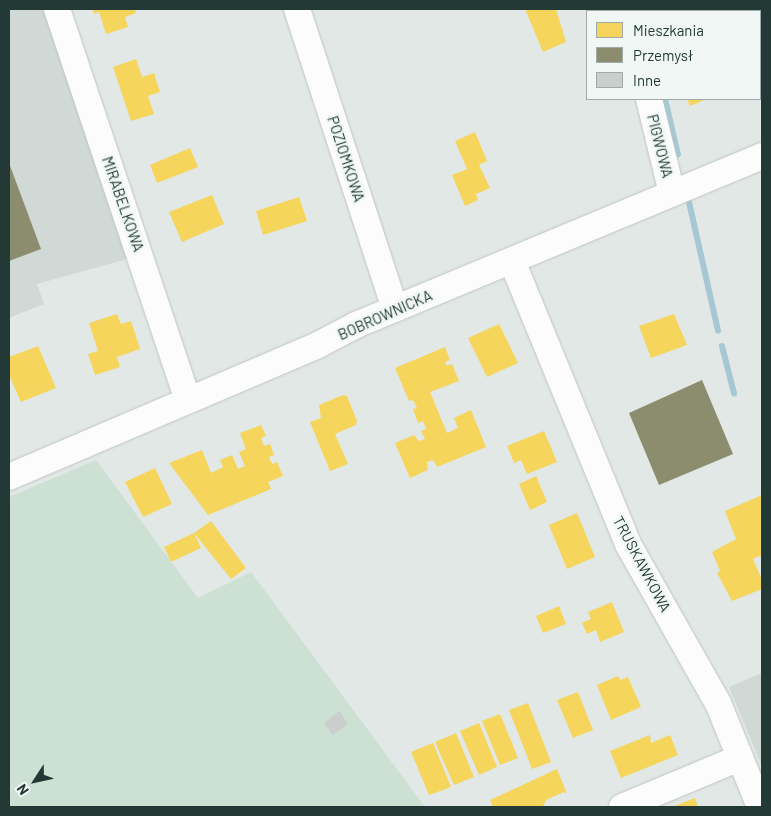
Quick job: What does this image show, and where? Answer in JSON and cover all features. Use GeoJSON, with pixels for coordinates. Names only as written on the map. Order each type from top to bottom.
{"type":"FeatureCollection","features":[{"type":"Feature","properties":{"kind":"street","name":"MIRABELKOWA"},"geometry":{"type":"LineString","coordinates":[[57,9],[188,400]]}},
{"type":"Feature","properties":{"kind":"street","name":"POZIOMKOWA"},"geometry":{"type":"LineString","coordinates":[[298,9],[396,308]]}},
{"type":"Feature","properties":{"kind":"street","name":"PIGWOWA"},"geometry":{"type":"LineString","coordinates":[[649,100],[672,193]]}},
{"type":"Feature","properties":{"kind":"street","name":"BOBROWNICKA"},"geometry":{"type":"LineString","coordinates":[[9,477],[318,346],[396,308],[762,156]]}},
{"type":"Feature","properties":{"kind":"street","name":"TRUSKAWKOWA"},"geometry":{"type":"LineString","coordinates":[[512,261],[628,546],[693,654],[760,807]]}},
{"type":"Feature","properties":{"kind":"street"},"geometry":{"type":"LineString","coordinates":[[622,807],[740,758]]}},
{"type":"Feature","properties":{"kind":"shaded area"},"geometry":{"type":"Polygon","coordinates":[[[9,9],[48,9],[131,258],[37,284],[44,304],[9,318],[9,9]]]}},
{"type":"Feature","properties":{"kind":"shaded area"},"geometry":{"type":"Polygon","coordinates":[[[762,673],[762,766],[729,687],[762,673]]]}},
{"type":"Feature","properties":{"kind":"green space"},"geometry":{"type":"Polygon","coordinates":[[[96,460],[198,598],[251,572],[425,807],[9,807],[9,497],[96,460]]]}},
{"type":"Feature","properties":{"kind":"building: Mieszkania"},"geometry":{"type":"Polygon","coordinates":[[[92,9],[135,9],[136,13],[125,17],[128,27],[106,34],[99,12],[94,14],[92,9]]]}},
{"type":"Feature","properties":{"kind":"building: Mieszkania"},"geometry":{"type":"Polygon","coordinates":[[[525,9],[556,9],[566,42],[543,52],[525,9]]]}},
{"type":"Feature","properties":{"kind":"building: Mieszkania"},"geometry":{"type":"Polygon","coordinates":[[[136,59],[142,77],[154,73],[160,92],[148,96],[154,114],[131,121],[113,67],[136,59]]]}},
{"type":"Feature","properties":{"kind":"building: Mieszkania"},"geometry":{"type":"Polygon","coordinates":[[[687,100],[705,100],[690,106],[687,100]]]}},
{"type":"Feature","properties":{"kind":"building: Mieszkania"},"geometry":{"type":"Polygon","coordinates":[[[475,132],[487,161],[479,165],[490,188],[476,194],[478,200],[465,206],[452,175],[467,169],[455,141],[475,132]]]}},
{"type":"Feature","properties":{"kind":"building: Mieszkania"},"geometry":{"type":"Polygon","coordinates":[[[190,148],[198,167],[157,183],[150,165],[190,148]]]}},
{"type":"Feature","properties":{"kind":"building: Mieszkania"},"geometry":{"type":"Polygon","coordinates":[[[212,195],[224,224],[182,242],[169,212],[212,195]]]}},
{"type":"Feature","properties":{"kind":"building: Mieszkania"},"geometry":{"type":"Polygon","coordinates":[[[299,197],[307,221],[263,235],[256,211],[299,197]]]}},
{"type":"Feature","properties":{"kind":"building: Mieszkania"},"geometry":{"type":"Polygon","coordinates":[[[117,314],[121,324],[131,321],[140,349],[117,357],[120,367],[95,375],[88,354],[98,351],[89,323],[117,314]]]}},
{"type":"Feature","properties":{"kind":"building: Mieszkania"},"geometry":{"type":"Polygon","coordinates":[[[674,314],[687,345],[651,358],[639,326],[674,314]]]}},
{"type":"Feature","properties":{"kind":"building: Mieszkania"},"geometry":{"type":"Polygon","coordinates":[[[499,324],[518,363],[487,377],[468,338],[499,324]]]}},
{"type":"Feature","properties":{"kind":"building: Mieszkania"},"geometry":{"type":"Polygon","coordinates":[[[38,346],[56,388],[21,402],[9,375],[9,357],[38,346]]]}},
{"type":"Feature","properties":{"kind":"building: Mieszkania"},"geometry":{"type":"Polygon","coordinates":[[[445,347],[450,360],[445,362],[447,366],[452,364],[459,381],[430,392],[447,433],[458,428],[454,418],[471,410],[486,447],[437,467],[433,460],[427,462],[428,470],[410,478],[395,443],[414,435],[419,441],[425,439],[421,431],[426,429],[423,421],[418,423],[413,409],[417,408],[413,400],[409,401],[395,368],[445,347]]]}},
{"type":"Feature","properties":{"kind":"building: Mieszkania"},"geometry":{"type":"Polygon","coordinates":[[[343,395],[347,396],[357,421],[356,425],[335,434],[348,464],[330,471],[310,422],[321,418],[319,405],[343,395]]]}},
{"type":"Feature","properties":{"kind":"building: Mieszkania"},"geometry":{"type":"Polygon","coordinates":[[[261,425],[266,436],[261,438],[264,446],[270,444],[274,455],[269,457],[272,464],[277,462],[283,476],[268,482],[271,489],[208,515],[169,463],[202,450],[211,473],[223,467],[220,460],[232,455],[238,469],[245,466],[239,452],[246,449],[240,433],[261,425]]]}},
{"type":"Feature","properties":{"kind":"building: Mieszkania"},"geometry":{"type":"Polygon","coordinates":[[[544,431],[557,462],[527,474],[521,460],[514,463],[507,446],[544,431]]]}},
{"type":"Feature","properties":{"kind":"building: Mieszkania"},"geometry":{"type":"Polygon","coordinates":[[[155,468],[172,504],[143,517],[125,482],[155,468]]]}},
{"type":"Feature","properties":{"kind":"building: Mieszkania"},"geometry":{"type":"Polygon","coordinates":[[[536,476],[547,502],[530,510],[519,484],[536,476]]]}},
{"type":"Feature","properties":{"kind":"building: Mieszkania"},"geometry":{"type":"Polygon","coordinates":[[[762,495],[762,555],[753,559],[762,580],[762,589],[732,601],[717,573],[720,571],[712,552],[736,539],[725,511],[762,495]]]}},
{"type":"Feature","properties":{"kind":"building: Mieszkania"},"geometry":{"type":"Polygon","coordinates":[[[577,513],[595,557],[567,569],[549,525],[577,513]]]}},
{"type":"Feature","properties":{"kind":"building: Mieszkania"},"geometry":{"type":"Polygon","coordinates":[[[211,521],[246,568],[231,579],[194,533],[211,521]]]}},
{"type":"Feature","properties":{"kind":"building: Mieszkania"},"geometry":{"type":"Polygon","coordinates":[[[194,533],[201,548],[171,562],[164,547],[194,533]]]}},
{"type":"Feature","properties":{"kind":"building: Mieszkania"},"geometry":{"type":"Polygon","coordinates":[[[612,602],[624,632],[600,642],[596,630],[587,634],[582,623],[591,619],[588,612],[612,602]]]}},
{"type":"Feature","properties":{"kind":"building: Mieszkania"},"geometry":{"type":"Polygon","coordinates":[[[559,606],[566,624],[543,633],[536,616],[559,606]]]}},
{"type":"Feature","properties":{"kind":"building: Mieszkania"},"geometry":{"type":"Polygon","coordinates":[[[618,676],[620,680],[628,677],[641,707],[611,720],[597,685],[618,676]]]}},
{"type":"Feature","properties":{"kind":"building: Mieszkania"},"geometry":{"type":"Polygon","coordinates":[[[578,692],[593,730],[573,738],[557,700],[578,692]]]}},
{"type":"Feature","properties":{"kind":"building: Mieszkania"},"geometry":{"type":"Polygon","coordinates":[[[528,703],[551,762],[532,769],[509,710],[528,703]]]}},
{"type":"Feature","properties":{"kind":"building: Mieszkania"},"geometry":{"type":"Polygon","coordinates":[[[500,714],[518,758],[500,765],[482,721],[500,714]]]}},
{"type":"Feature","properties":{"kind":"building: Mieszkania"},"geometry":{"type":"Polygon","coordinates":[[[479,723],[497,767],[479,775],[460,731],[479,723]]]}},
{"type":"Feature","properties":{"kind":"building: Mieszkania"},"geometry":{"type":"Polygon","coordinates":[[[456,733],[474,777],[454,785],[435,742],[456,733]]]}},
{"type":"Feature","properties":{"kind":"building: Mieszkania"},"geometry":{"type":"Polygon","coordinates":[[[650,735],[651,743],[670,735],[678,755],[621,778],[610,751],[650,735]]]}},
{"type":"Feature","properties":{"kind":"building: Mieszkania"},"geometry":{"type":"Polygon","coordinates":[[[433,743],[451,787],[429,795],[411,752],[433,743]]]}},
{"type":"Feature","properties":{"kind":"building: Mieszkania"},"geometry":{"type":"Polygon","coordinates":[[[557,769],[567,794],[564,792],[546,800],[543,807],[493,807],[490,800],[557,769]]]}},
{"type":"Feature","properties":{"kind":"building: Mieszkania"},"geometry":{"type":"Polygon","coordinates":[[[695,798],[698,807],[672,807],[695,798]]]}},
{"type":"Feature","properties":{"kind":"building: Przemysł"},"geometry":{"type":"Polygon","coordinates":[[[9,163],[41,249],[9,261],[9,163]]]}},
{"type":"Feature","properties":{"kind":"building: Przemysł"},"geometry":{"type":"Polygon","coordinates":[[[702,380],[733,454],[659,485],[629,413],[702,380]]]}},
{"type":"Feature","properties":{"kind":"building: Inne"},"geometry":{"type":"Polygon","coordinates":[[[339,711],[348,724],[333,735],[324,723],[339,711]]]}},
{"type":"Feature","properties":{"kind":"waterway"},"geometry":{"type":"LineString","coordinates":[[665,100],[678,155]]}},
{"type":"Feature","properties":{"kind":"waterway"},"geometry":{"type":"LineString","coordinates":[[689,202],[718,331]]}},
{"type":"Feature","properties":{"kind":"waterway"},"geometry":{"type":"LineString","coordinates":[[722,346],[734,393]]}}]}
